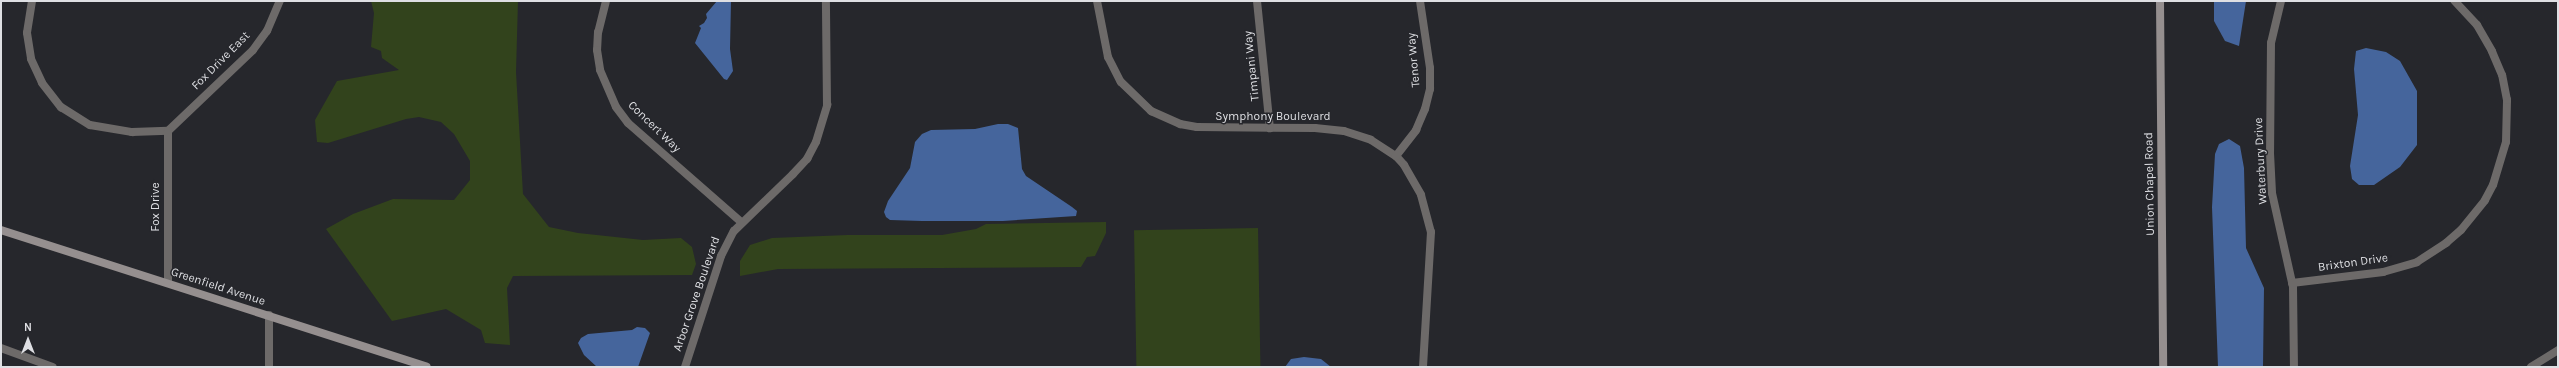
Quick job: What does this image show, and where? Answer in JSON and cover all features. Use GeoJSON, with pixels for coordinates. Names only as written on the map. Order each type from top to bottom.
{"type":"FeatureCollection","features":[{"type":"Feature","properties":{"kind":"main road","name":"Union Chapel Road"},"geometry":{"type":"LineString","coordinates":[[2160,1],[2163,367]]}},
{"type":"Feature","properties":{"kind":"main road","name":"Greenfield Avenue"},"geometry":{"type":"LineString","coordinates":[[1,230],[427,367]]}},
{"type":"Feature","properties":{"kind":"street"},"geometry":{"type":"LineString","coordinates":[[32,1],[27,33],[31,58],[42,83],[61,107],[90,125],[132,132],[168,131]]}},
{"type":"Feature","properties":{"kind":"street","name":"Fox Drive East"},"geometry":{"type":"LineString","coordinates":[[168,131],[253,50],[267,31],[280,1]]}},
{"type":"Feature","properties":{"kind":"street","name":"Concert Way"},"geometry":{"type":"LineString","coordinates":[[606,1],[598,32],[597,50],[600,70],[616,107],[628,123],[741,222]]}},
{"type":"Feature","properties":{"kind":"street","name":"Arbor Grove Boulevard"},"geometry":{"type":"LineString","coordinates":[[685,367],[721,256],[741,222],[793,174],[807,159],[816,142],[827,105],[826,1]]}},
{"type":"Feature","properties":{"kind":"street","name":"Symphony Boulevard"},"geometry":{"type":"LineString","coordinates":[[1097,1],[1108,57],[1121,82],[1151,111],[1180,124],[1197,127],[1344,131],[1371,140],[1396,156],[1409,173],[1421,195],[1430,232],[1423,367]]}},
{"type":"Feature","properties":{"kind":"street","name":"Timpani Way"},"geometry":{"type":"LineString","coordinates":[[1257,1],[1270,128]]}},
{"type":"Feature","properties":{"kind":"street","name":"Tenor Way"},"geometry":{"type":"LineString","coordinates":[[1396,156],[1416,130],[1425,109],[1430,89],[1430,68],[1420,1]]}},
{"type":"Feature","properties":{"kind":"street","name":"Waterbury Drive"},"geometry":{"type":"LineString","coordinates":[[2281,1],[2271,49],[2272,193],[2292,283],[2295,305],[2294,367]]}},
{"type":"Feature","properties":{"kind":"street","name":"Brixton Drive"},"geometry":{"type":"LineString","coordinates":[[2292,283],[2383,272],[2416,262],[2446,243],[2461,230],[2485,200],[2493,185],[2506,142],[2507,100],[2502,75],[2492,51],[2477,25],[2455,1]]}},
{"type":"Feature","properties":{"kind":"street","name":"Fox Drive"},"geometry":{"type":"LineString","coordinates":[[168,131],[168,283]]}},
{"type":"Feature","properties":{"kind":"street"},"geometry":{"type":"LineString","coordinates":[[269,316],[269,367]]}},
{"type":"Feature","properties":{"kind":"street"},"geometry":{"type":"LineString","coordinates":[[1,348],[53,367]]}},
{"type":"Feature","properties":{"kind":"street"},"geometry":{"type":"LineString","coordinates":[[2531,367],[2558,350]]}},
{"type":"Feature","properties":{"kind":"green space"},"geometry":{"type":"Polygon","coordinates":[[[371,1],[518,1],[516,72],[523,194],[549,227],[578,233],[643,240],[681,238],[692,247],[696,264],[692,275],[513,276],[507,288],[510,345],[485,343],[481,330],[446,309],[392,321],[326,229],[353,214],[393,199],[454,200],[470,180],[470,161],[454,134],[441,122],[419,117],[406,119],[328,143],[317,142],[315,120],[337,81],[399,70],[382,58],[381,51],[371,47],[374,13],[371,1]]]}},
{"type":"Feature","properties":{"kind":"green space"},"geometry":{"type":"Polygon","coordinates":[[[1106,222],[1106,233],[1095,256],[1087,257],[1081,267],[778,269],[740,276],[740,261],[750,245],[772,238],[848,235],[942,235],[976,229],[986,224],[1106,222]]]}},
{"type":"Feature","properties":{"kind":"green space"},"geometry":{"type":"Polygon","coordinates":[[[1258,228],[1260,367],[1136,367],[1134,230],[1258,228]]]}},
{"type":"Feature","properties":{"kind":"water"},"geometry":{"type":"Polygon","coordinates":[[[717,1],[731,1],[730,49],[733,71],[727,80],[724,79],[695,43],[701,28],[699,26],[704,23],[707,18],[706,14],[717,1]]]}},
{"type":"Feature","properties":{"kind":"water"},"geometry":{"type":"Polygon","coordinates":[[[2214,1],[2246,1],[2239,46],[2225,41],[2214,21],[2214,1]]]}},
{"type":"Feature","properties":{"kind":"water"},"geometry":{"type":"Polygon","coordinates":[[[2366,48],[2386,52],[2400,61],[2417,91],[2417,145],[2400,167],[2374,185],[2359,185],[2352,179],[2350,166],[2358,115],[2354,69],[2356,51],[2366,48]]]}},
{"type":"Feature","properties":{"kind":"water"},"geometry":{"type":"Polygon","coordinates":[[[998,124],[1008,124],[1018,128],[1022,169],[1026,176],[1077,211],[1076,216],[1003,221],[890,220],[886,217],[884,212],[888,201],[910,168],[915,142],[922,134],[931,130],[975,129],[998,124]]]}},
{"type":"Feature","properties":{"kind":"water"},"geometry":{"type":"Polygon","coordinates":[[[2229,139],[2240,146],[2244,168],[2246,248],[2264,288],[2263,367],[2218,367],[2212,207],[2215,154],[2219,144],[2229,139]]]}},
{"type":"Feature","properties":{"kind":"water"},"geometry":{"type":"Polygon","coordinates":[[[637,327],[645,328],[650,333],[638,367],[597,367],[584,355],[578,343],[581,338],[588,334],[632,330],[637,327]]]}},
{"type":"Feature","properties":{"kind":"water"},"geometry":{"type":"Polygon","coordinates":[[[1304,357],[1321,359],[1331,367],[1285,367],[1291,359],[1304,357]]]}}]}
